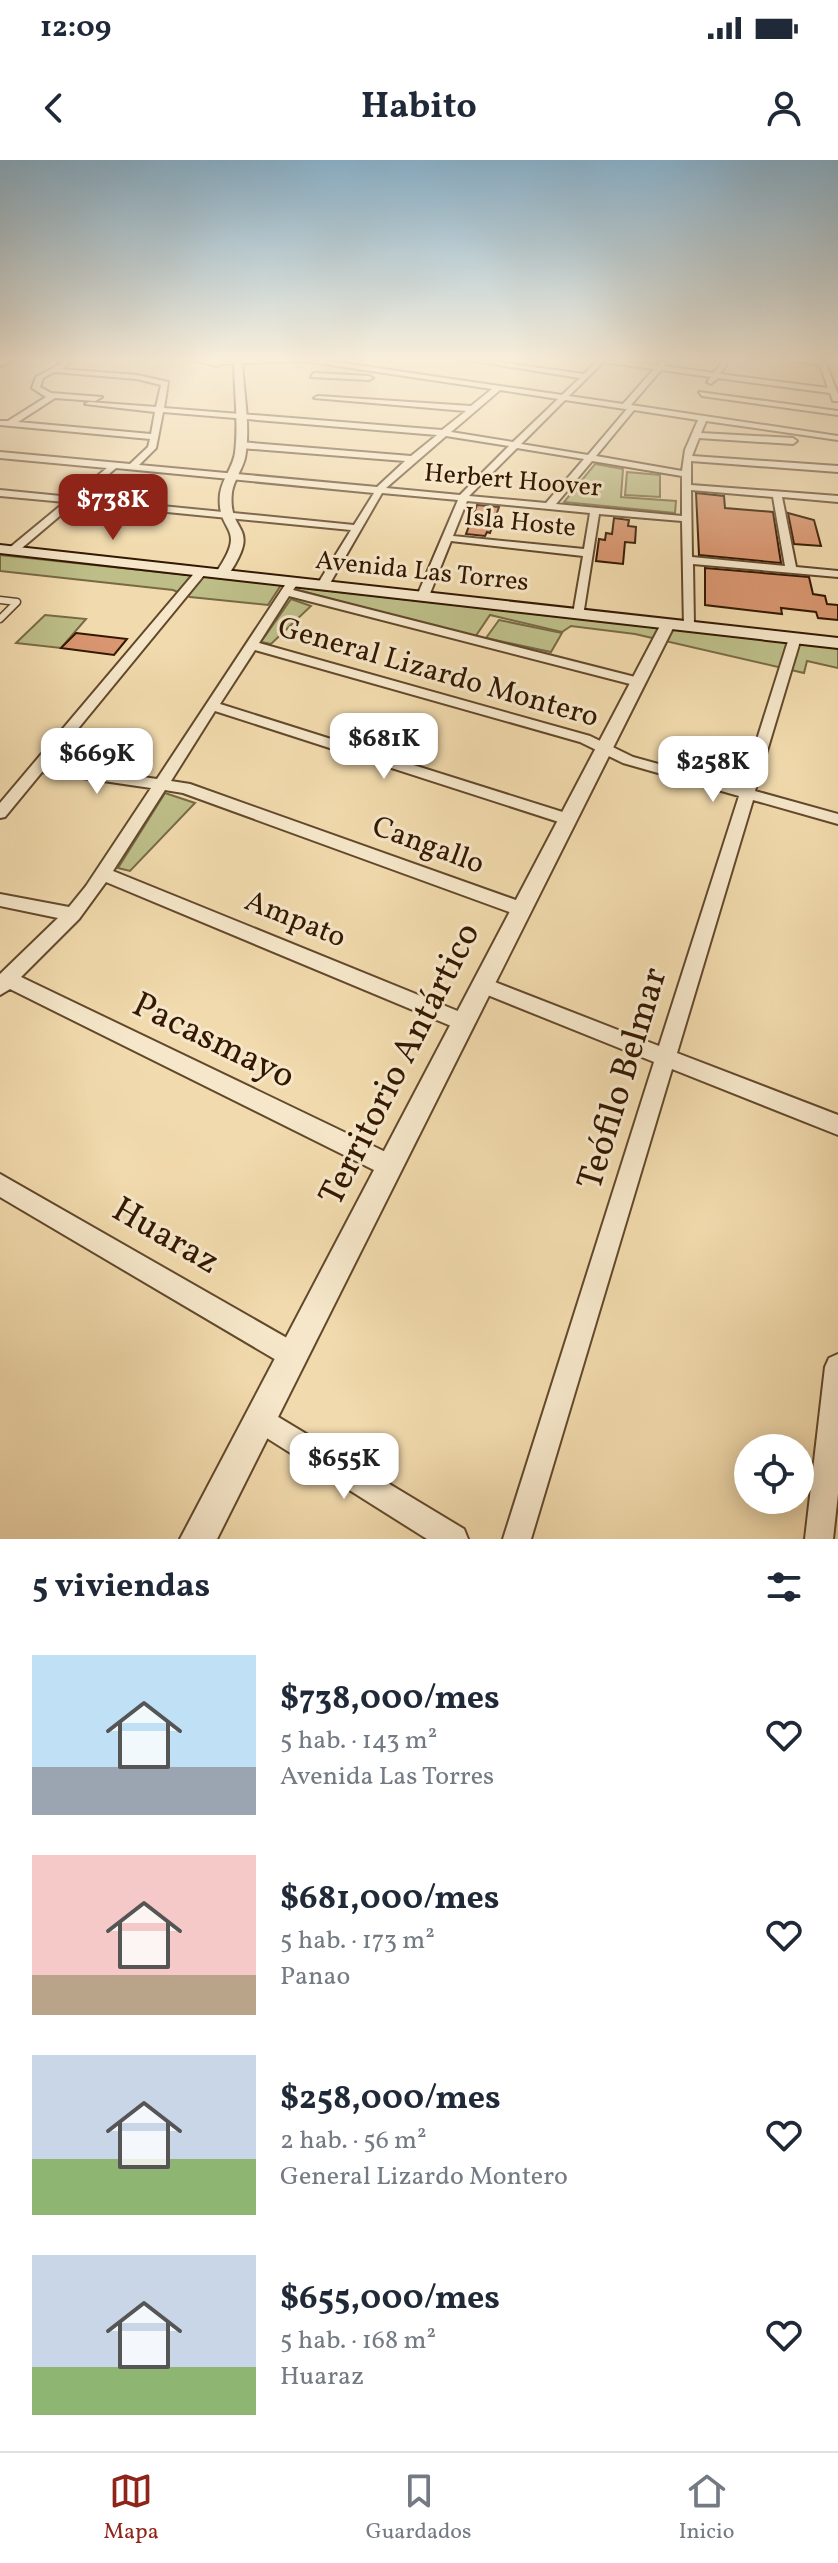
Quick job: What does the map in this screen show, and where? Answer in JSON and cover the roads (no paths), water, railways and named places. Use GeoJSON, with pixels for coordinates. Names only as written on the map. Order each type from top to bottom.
{"type":"FeatureCollection","features":[{"type":"Feature","properties":{"kind":"main road","name":"Avenida Las Torres"},"geometry":{"type":"LineString","coordinates":[[6,550],[222,574],[290,587],[323,585],[838,643]]}},
{"type":"Feature","properties":{"kind":"street"},"geometry":{"type":"LineString","coordinates":[[132,467],[152,448],[157,423]]}},
{"type":"Feature","properties":{"kind":"street"},"geometry":{"type":"LineString","coordinates":[[222,574],[234,559],[240,541],[240,532],[230,516],[225,496],[240,457],[239,423]]}},
{"type":"Feature","properties":{"kind":"street"},"geometry":{"type":"LineString","coordinates":[[326,423],[444,433],[686,474]]}},
{"type":"Feature","properties":{"kind":"street"},"geometry":{"type":"LineString","coordinates":[[323,585],[384,483],[456,423]]}},
{"type":"Feature","properties":{"kind":"street"},"geometry":{"type":"LineString","coordinates":[[423,596],[463,498],[537,423]]}},
{"type":"Feature","properties":{"kind":"street"},"geometry":{"type":"LineString","coordinates":[[549,506],[616,423]]}},
{"type":"Feature","properties":{"kind":"street","name":"Territorio Antártico"},"geometry":{"type":"LineString","coordinates":[[198,1539],[638,682],[678,625],[688,560],[687,458],[700,423]]}},
{"type":"Feature","properties":{"kind":"street"},"geometry":{"type":"LineString","coordinates":[[734,423],[838,441]]}},
{"type":"Feature","properties":{"kind":"street"},"geometry":{"type":"LineString","coordinates":[[3,425],[154,437]]}},
{"type":"Feature","properties":{"kind":"street"},"geometry":{"type":"LineString","coordinates":[[695,435],[838,441]]}},
{"type":"Feature","properties":{"kind":"street"},"geometry":{"type":"LineString","coordinates":[[240,445],[413,459]]}},
{"type":"Feature","properties":{"kind":"street","name":"Herbert Hoover"},"geometry":{"type":"LineString","coordinates":[[0,455],[687,519]]}},
{"type":"Feature","properties":{"kind":"street"},"geometry":{"type":"LineString","coordinates":[[687,458],[838,469]]}},
{"type":"Feature","properties":{"kind":"street"},"geometry":{"type":"LineString","coordinates":[[6,550],[114,466]]}},
{"type":"Feature","properties":{"kind":"street"},"geometry":{"type":"LineString","coordinates":[[686,487],[838,499]]}},
{"type":"Feature","properties":{"kind":"street"},"geometry":{"type":"LineString","coordinates":[[0,493],[358,528]]}},
{"type":"Feature","properties":{"kind":"street"},"geometry":{"type":"LineString","coordinates":[[777,495],[791,570]]}},
{"type":"Feature","properties":{"kind":"street"},"geometry":{"type":"LineString","coordinates":[[579,614],[595,511]]}},
{"type":"Feature","properties":{"kind":"street","name":"Isla Hoste"},"geometry":{"type":"LineString","coordinates":[[447,538],[588,553]]}},
{"type":"Feature","properties":{"kind":"street"},"geometry":{"type":"LineString","coordinates":[[688,560],[838,574]]}},
{"type":"Feature","properties":{"kind":"street"},"geometry":{"type":"LineString","coordinates":[[0,813],[201,572]]}},
{"type":"Feature","properties":{"kind":"street"},"geometry":{"type":"LineString","coordinates":[[4,983],[73,914],[103,874],[290,587],[638,682]]}},
{"type":"Feature","properties":{"kind":"street","name":"Teófilo Belmar"},"geometry":{"type":"LineString","coordinates":[[517,1539],[795,638]]}},
{"type":"Feature","properties":{"kind":"street","name":"General Lizardo Montero"},"geometry":{"type":"LineString","coordinates":[[252,645],[585,739],[628,760],[838,819]]}},
{"type":"Feature","properties":{"kind":"street"},"geometry":{"type":"LineString","coordinates":[[212,706],[567,819]]}},
{"type":"Feature","properties":{"kind":"street","name":"Cangallo"},"geometry":{"type":"LineString","coordinates":[[38,767],[185,788],[521,909]]}},
{"type":"Feature","properties":{"kind":"street","name":"Ampato"},"geometry":{"type":"LineString","coordinates":[[103,874],[463,1022]]}},
{"type":"Feature","properties":{"kind":"street"},"geometry":{"type":"LineString","coordinates":[[0,900],[73,914]]}},
{"type":"Feature","properties":{"kind":"street","name":"Pacasmayo"},"geometry":{"type":"LineString","coordinates":[[4,983],[390,1166]]}},
{"type":"Feature","properties":{"kind":"street"},"geometry":{"type":"LineString","coordinates":[[482,985],[838,1125]]}},
{"type":"Feature","properties":{"kind":"street","name":"Huaraz"},"geometry":{"type":"LineString","coordinates":[[0,1185],[292,1355]]}},
{"type":"Feature","properties":{"kind":"street"},"geometry":{"type":"LineString","coordinates":[[819,1539],[838,1367]]}},
{"type":"Feature","properties":{"kind":"street"},"geometry":{"type":"LineString","coordinates":[[260,1419],[454,1539]]}},
{"type":"Feature","properties":{"kind":"lane"},"geometry":{"type":"LineString","coordinates":[[0,600],[17,602],[0,619]]}}]}
